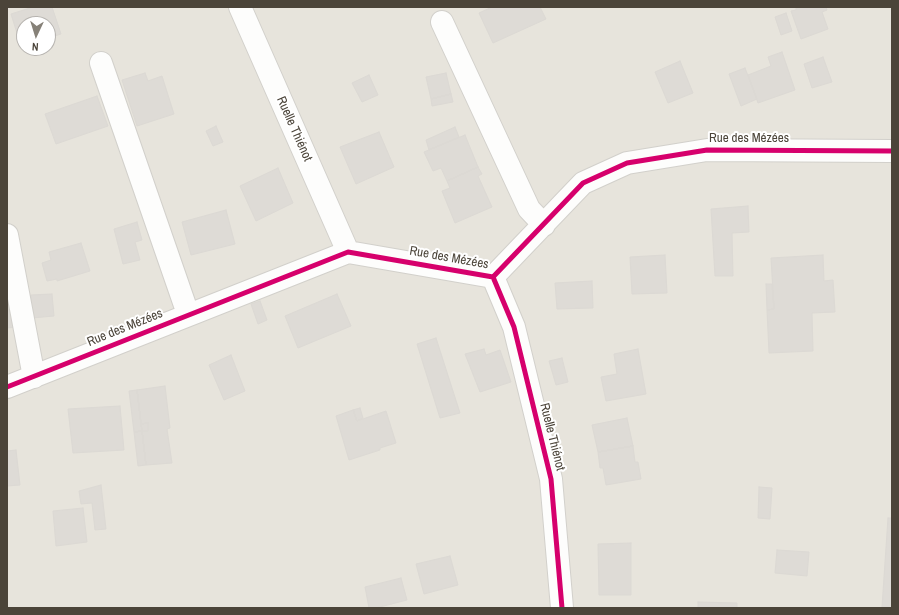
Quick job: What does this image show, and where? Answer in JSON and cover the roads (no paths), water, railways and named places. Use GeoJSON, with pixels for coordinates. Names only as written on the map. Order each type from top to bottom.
{"type":"FeatureCollection","features":[{"type":"Feature","properties":{"kind":"street","name":"Ruelle Thiénot"},"geometry":{"type":"LineString","coordinates":[[240,7],[348,252]]}},
{"type":"Feature","properties":{"kind":"street"},"geometry":{"type":"LineString","coordinates":[[442,22],[529,209],[544,225]]}},
{"type":"Feature","properties":{"kind":"street"},"geometry":{"type":"LineString","coordinates":[[101,63],[188,314]]}},
{"type":"Feature","properties":{"kind":"street","name":"Rue des Mézées"},"geometry":{"type":"LineString","coordinates":[[7,387],[188,314],[348,252],[493,277],[583,183],[627,163],[706,150],[892,151]]}},
{"type":"Feature","properties":{"kind":"street"},"geometry":{"type":"LineString","coordinates":[[7,235],[34,377]]}},
{"type":"Feature","properties":{"kind":"street","name":"Ruelle Thiénot"},"geometry":{"type":"LineString","coordinates":[[493,277],[514,327],[551,479],[562,608]]}}]}
